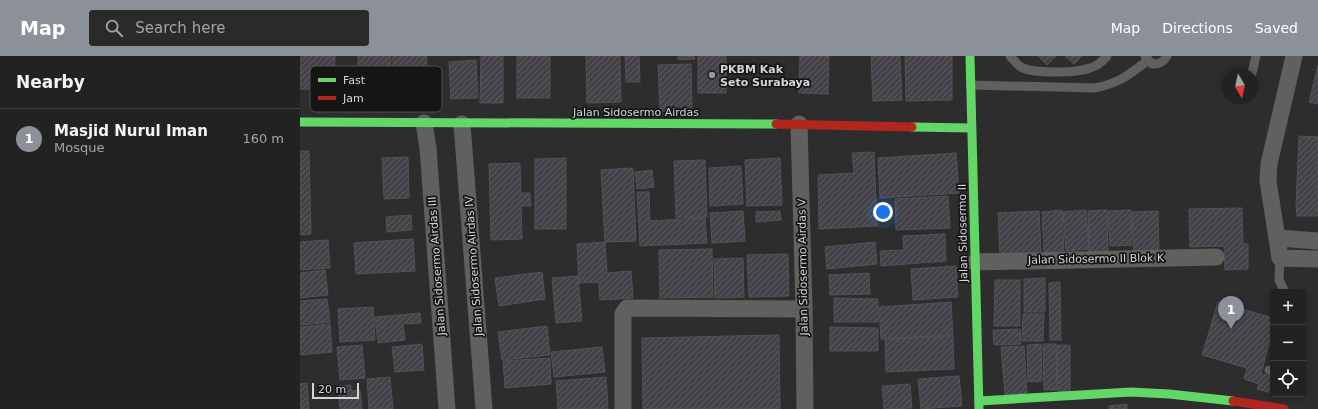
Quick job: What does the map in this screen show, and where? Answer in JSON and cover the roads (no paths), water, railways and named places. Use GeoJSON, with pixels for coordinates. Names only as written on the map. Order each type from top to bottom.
{"type":"FeatureCollection","features":[{"type":"Feature","properties":{"kind":"street","name":"Jalan Sidosermo II"},"geometry":{"type":"LineString","coordinates":[[970,56],[979,405]]}},
{"type":"Feature","properties":{"kind":"street"},"geometry":{"type":"LineString","coordinates":[[1294,56],[1268,172],[1280,258],[1318,259]]}},
{"type":"Feature","properties":{"kind":"street","name":"Jalan Sidosermo Airdas"},"geometry":{"type":"LineString","coordinates":[[300,122],[424,122],[462,124],[799,124],[971,128]]}},
{"type":"Feature","properties":{"kind":"street","name":"Jalan Sidosermo Airdas III"},"geometry":{"type":"LineString","coordinates":[[424,122],[428,148],[447,409]]}},
{"type":"Feature","properties":{"kind":"street","name":"Jalan Sidosermo Airdas IV"},"geometry":{"type":"LineString","coordinates":[[462,124],[484,409]]}},
{"type":"Feature","properties":{"kind":"street","name":"Jalan Sidosermo Airdas V"},"geometry":{"type":"LineString","coordinates":[[799,124],[804,309],[804,409]]}},
{"type":"Feature","properties":{"kind":"street"},"geometry":{"type":"LineString","coordinates":[[1278,238],[1318,241]]}},
{"type":"Feature","properties":{"kind":"street","name":"Jalan Sidosermo II Blok K"},"geometry":{"type":"LineString","coordinates":[[975,262],[1216,257]]}},
{"type":"Feature","properties":{"kind":"street"},"geometry":{"type":"LineString","coordinates":[[623,409],[623,314],[628,308],[804,309]]}},
{"type":"Feature","properties":{"kind":"street"},"geometry":{"type":"LineString","coordinates":[[979,405],[1082,394],[1131,392],[1244,406],[1283,409]]}},
{"type":"Feature","properties":{"kind":"lane"},"geometry":{"type":"LineString","coordinates":[[1010,56],[1021,67],[1034,70],[1067,72],[1088,69],[1102,62],[1107,56]]}},
{"type":"Feature","properties":{"kind":"lane"},"geometry":{"type":"LineString","coordinates":[[970,85],[1095,88],[1109,85],[1126,78],[1146,58],[1152,64],[1158,64],[1163,61],[1166,56]]}},
{"type":"Feature","properties":{"kind":"lane"},"geometry":{"type":"LineString","coordinates":[[1253,68],[1256,56]]}},
{"type":"Feature","properties":{"kind":"lane"},"geometry":{"type":"LineString","coordinates":[[1280,258],[1279,280],[1284,289]]}},
{"type":"Feature","properties":{"kind":"place","name":"PKBM Kak Seto Surabaya"},"geometry":{"type":"Point","coordinates":[712,75]}},
{"type":"Feature","properties":{"kind":"place","name":"Masjid Nurul Iman"},"geometry":{"type":"Point","coordinates":[1231,329]}}]}
